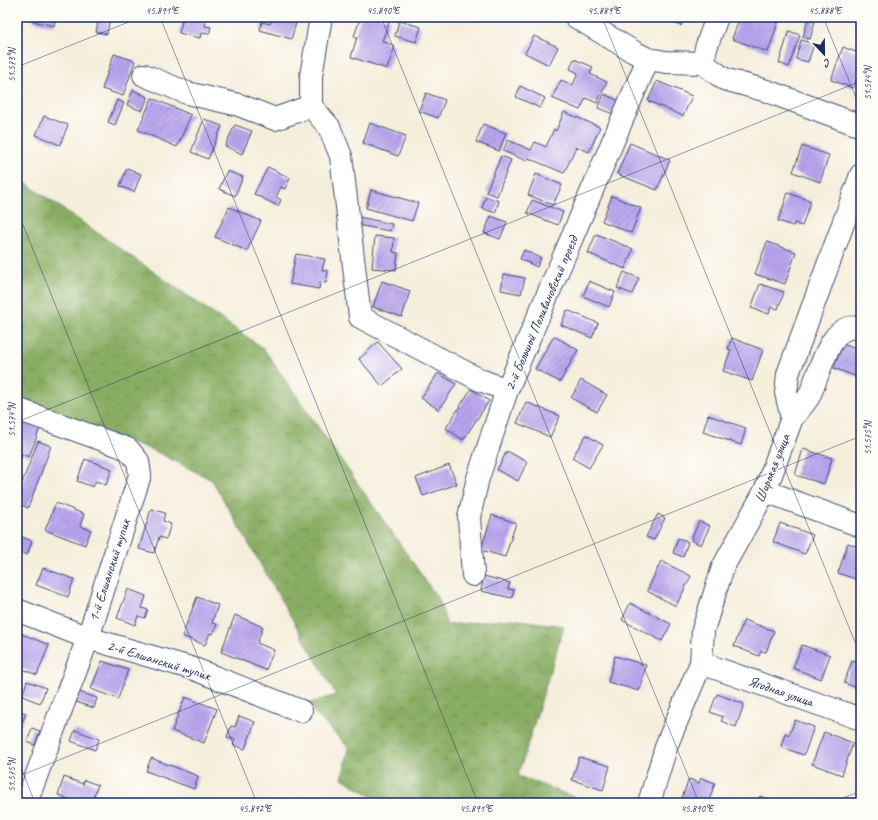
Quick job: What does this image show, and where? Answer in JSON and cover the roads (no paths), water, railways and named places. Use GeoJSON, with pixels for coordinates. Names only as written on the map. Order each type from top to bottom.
{"type":"FeatureCollection","features":[{"type":"Feature","properties":{"kind":"street"},"geometry":{"type":"LineString","coordinates":[[321,17],[310,76],[311,106],[329,127],[342,156],[360,317],[480,380],[507,390]]}},
{"type":"Feature","properties":{"kind":"street"},"geometry":{"type":"LineString","coordinates":[[576,17],[648,59],[666,62],[703,63],[724,78],[767,91],[861,126]]}},
{"type":"Feature","properties":{"kind":"street"},"geometry":{"type":"LineString","coordinates":[[703,63],[706,48],[717,17]]}},
{"type":"Feature","properties":{"kind":"street","name":"2-й Большой Поливановский проезд"},"geometry":{"type":"LineString","coordinates":[[474,575],[469,517],[478,478],[507,390],[648,59]]}},
{"type":"Feature","properties":{"kind":"street"},"geometry":{"type":"LineString","coordinates":[[144,75],[187,93],[238,105],[275,119],[311,106]]}},
{"type":"Feature","properties":{"kind":"street","name":"Широкая улица"},"geometry":{"type":"LineString","coordinates":[[649,803],[667,744],[701,663],[703,630],[723,567],[765,491],[792,418],[786,393],[788,374],[861,175]]}},
{"type":"Feature","properties":{"kind":"street"},"geometry":{"type":"LineString","coordinates":[[792,418],[808,398],[828,347],[838,335],[846,329],[854,326],[861,329]]}},
{"type":"Feature","properties":{"kind":"street","name":"1-й Елшанский тупик"},"geometry":{"type":"LineString","coordinates":[[17,409],[128,449],[138,461],[140,475],[88,638],[26,803]]}},
{"type":"Feature","properties":{"kind":"street"},"geometry":{"type":"LineString","coordinates":[[765,491],[861,526]]}},
{"type":"Feature","properties":{"kind":"street","name":"2-й Елшанский тупик"},"geometry":{"type":"LineString","coordinates":[[17,610],[88,638],[194,669],[301,711]]}},
{"type":"Feature","properties":{"kind":"street","name":"Ягодная улица"},"geometry":{"type":"LineString","coordinates":[[701,663],[861,719]]}}]}
